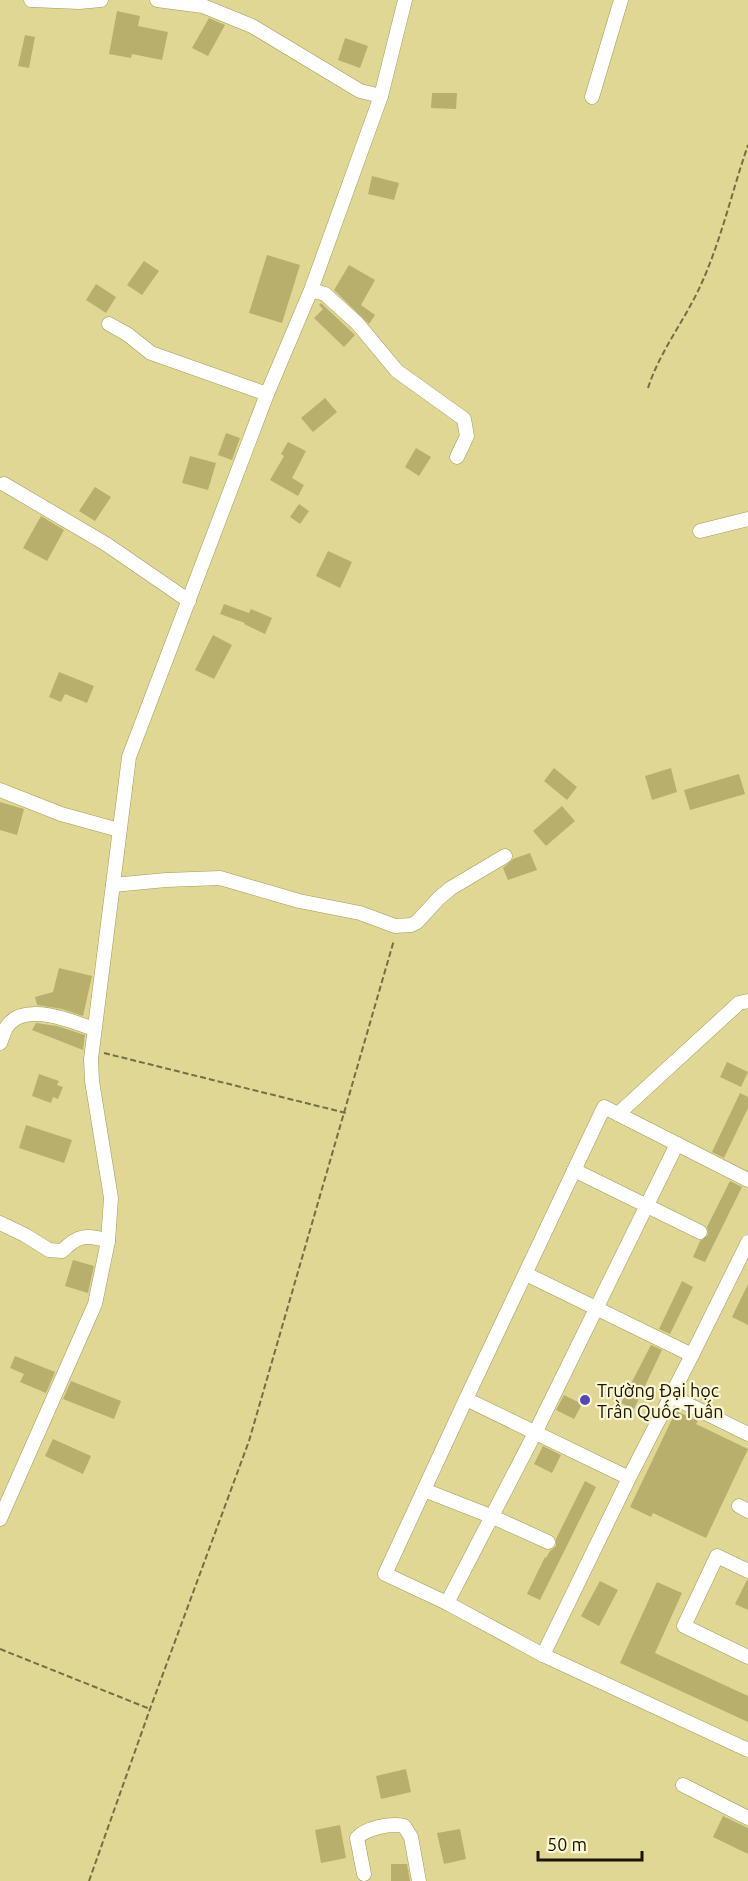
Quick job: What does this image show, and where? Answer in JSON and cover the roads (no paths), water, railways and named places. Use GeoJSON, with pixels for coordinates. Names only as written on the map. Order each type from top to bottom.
{"type":"FeatureCollection","features":[{"type":"Feature","properties":{"kind":"street"},"geometry":{"type":"LineString","coordinates":[[31,0],[79,2],[101,0]]}},
{"type":"Feature","properties":{"kind":"street"},"geometry":{"type":"LineString","coordinates":[[157,0],[203,6],[252,26],[360,91],[381,96]]}},
{"type":"Feature","properties":{"kind":"street"},"geometry":{"type":"LineString","coordinates":[[0,1519],[95,1304],[108,1241],[111,1198],[92,1081],[92,1050],[129,758],[267,394],[311,290],[381,96],[405,0]]}},
{"type":"Feature","properties":{"kind":"street"},"geometry":{"type":"LineString","coordinates":[[592,97],[621,0]]}},
{"type":"Feature","properties":{"kind":"street"},"geometry":{"type":"LineString","coordinates":[[311,290],[324,294],[357,323],[397,371],[464,419],[467,436],[457,457]]}},
{"type":"Feature","properties":{"kind":"street"},"geometry":{"type":"LineString","coordinates":[[109,324],[127,334],[150,353],[267,394]]}},
{"type":"Feature","properties":{"kind":"street"},"geometry":{"type":"LineString","coordinates":[[4,484],[106,544],[189,601]]}},
{"type":"Feature","properties":{"kind":"street"},"geometry":{"type":"LineString","coordinates":[[700,531],[748,519]]}},
{"type":"Feature","properties":{"kind":"street"},"geometry":{"type":"LineString","coordinates":[[0,790],[61,814],[119,830]]}},
{"type":"Feature","properties":{"kind":"street"},"geometry":{"type":"LineString","coordinates":[[113,885],[220,878],[299,901],[360,913],[398,926],[417,922],[451,888],[505,856]]}},
{"type":"Feature","properties":{"kind":"street"},"geometry":{"type":"LineString","coordinates":[[618,1114],[739,1004],[748,1001]]}},
{"type":"Feature","properties":{"kind":"street"},"geometry":{"type":"LineString","coordinates":[[0,1043],[5,1028],[13,1020],[35,1014],[48,1013],[94,1029]]}},
{"type":"Feature","properties":{"kind":"street"},"geometry":{"type":"LineString","coordinates":[[748,1180],[604,1107],[385,1575],[447,1603],[543,1655],[748,1750]]}},
{"type":"Feature","properties":{"kind":"street"},"geometry":{"type":"LineString","coordinates":[[447,1603],[536,1433],[677,1144]]}},
{"type":"Feature","properties":{"kind":"street"},"geometry":{"type":"LineString","coordinates":[[574,1170],[645,1207],[700,1232]]}},
{"type":"Feature","properties":{"kind":"street"},"geometry":{"type":"LineString","coordinates":[[0,1223],[49,1250],[62,1251],[84,1236],[94,1236],[108,1241]]}},
{"type":"Feature","properties":{"kind":"street"},"geometry":{"type":"LineString","coordinates":[[543,1655],[748,1242]]}},
{"type":"Feature","properties":{"kind":"street"},"geometry":{"type":"LineString","coordinates":[[526,1274],[693,1355]]}},
{"type":"Feature","properties":{"kind":"street"},"geometry":{"type":"LineString","coordinates":[[671,1396],[748,1434]]}},
{"type":"Feature","properties":{"kind":"street"},"geometry":{"type":"LineString","coordinates":[[466,1399],[629,1478]]}},
{"type":"Feature","properties":{"kind":"street"},"geometry":{"type":"LineString","coordinates":[[424,1490],[493,1516],[548,1542]]}},
{"type":"Feature","properties":{"kind":"street"},"geometry":{"type":"LineString","coordinates":[[747,1652],[684,1626],[717,1556],[748,1571]]}},
{"type":"Feature","properties":{"kind":"street"},"geometry":{"type":"LineString","coordinates":[[682,1785],[748,1818]]}},
{"type":"Feature","properties":{"kind":"street"},"geometry":{"type":"LineString","coordinates":[[364,1874],[357,1838],[366,1831],[397,1824],[404,1826],[411,1837],[419,1881]]}},
{"type":"Feature","properties":{"kind":"place","name":"Trường Đại học Trần Quốc Tuấn"},"geometry":{"type":"Point","coordinates":[585,1400]}}]}
